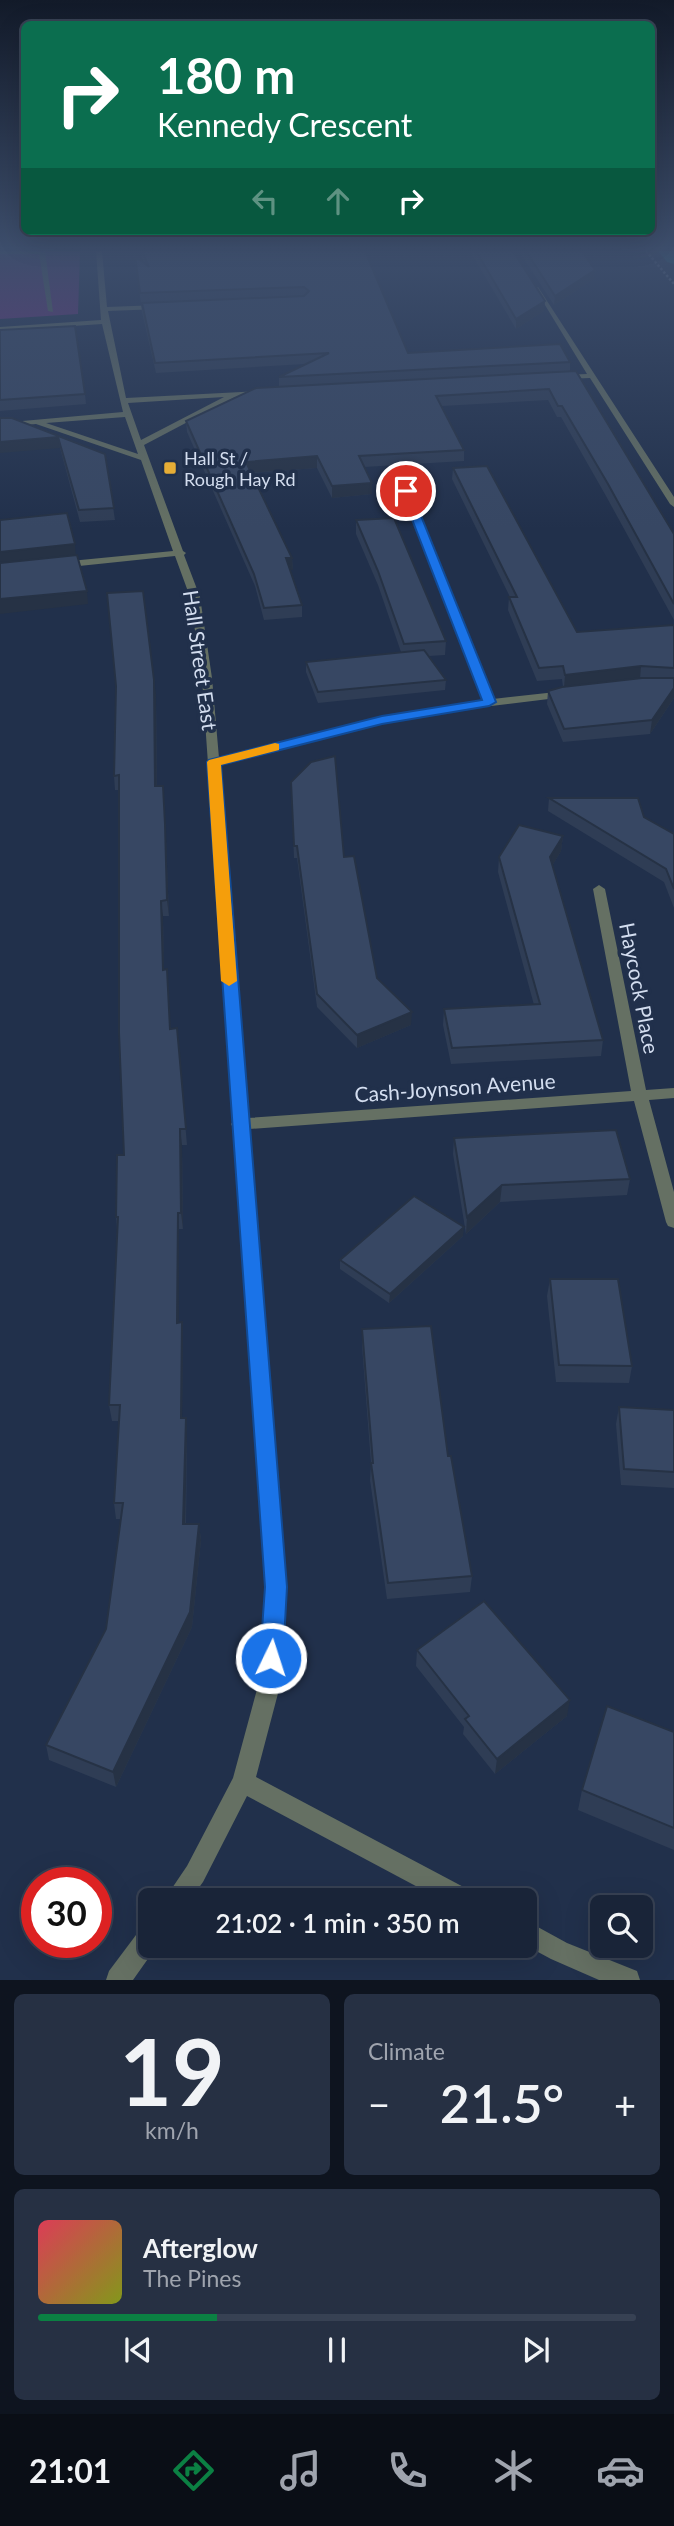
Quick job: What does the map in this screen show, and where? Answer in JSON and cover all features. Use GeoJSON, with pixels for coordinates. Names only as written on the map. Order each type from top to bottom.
{"type":"FeatureCollection","features":[{"type":"Feature","properties":{"kind":"street","name":"Hall Street East"},"geometry":{"type":"LineString","coordinates":[[110,343],[125,408],[181,553],[195,597],[206,678],[276,1587],[270,1682],[243,1782],[195,1874],[185,1888]]}},
{"type":"Feature","properties":{"kind":"street"},"geometry":{"type":"LineString","coordinates":[[572,343],[674,505]]}},
{"type":"Feature","properties":{"kind":"street"},"geometry":{"type":"LineString","coordinates":[[552,378],[593,376]]}},
{"type":"Feature","properties":{"kind":"street"},"geometry":{"type":"LineString","coordinates":[[0,425],[263,393]]}},
{"type":"Feature","properties":{"kind":"street"},"geometry":{"type":"LineString","coordinates":[[36,422],[142,452],[236,395]]}},
{"type":"Feature","properties":{"kind":"street"},"geometry":{"type":"LineString","coordinates":[[406,491],[489,702]]}},
{"type":"Feature","properties":{"kind":"street"},"geometry":{"type":"LineString","coordinates":[[42,567],[181,553]]}},
{"type":"Feature","properties":{"kind":"street"},"geometry":{"type":"LineString","coordinates":[[214,762],[382,720],[489,702],[571,693]]}},
{"type":"Feature","properties":{"kind":"street","name":"Haycock Place"},"geometry":{"type":"LineString","coordinates":[[599,889],[640,1096],[674,1222]]}},
{"type":"Feature","properties":{"kind":"street","name":"Cash-Joynson Avenue"},"geometry":{"type":"LineString","coordinates":[[239,1124],[674,1093]]}},
{"type":"Feature","properties":{"kind":"street"},"geometry":{"type":"LineString","coordinates":[[243,1782],[443,1888]]}},
{"type":"Feature","properties":{"kind":"street"},"geometry":{"type":"LineString","coordinates":[[537,1939],[559,1951],[628,1980]]}},
{"type":"Feature","properties":{"kind":"street"},"geometry":{"type":"LineString","coordinates":[[118,1980],[138,1952]]}},
{"type":"Feature","properties":{"kind":"building"},"geometry":{"type":"Polygon","coordinates":[[[0,343],[78,343],[85,394],[0,400],[0,343]]]}},
{"type":"Feature","properties":{"kind":"building"},"geometry":{"type":"Polygon","coordinates":[[[151,343],[404,343],[408,353],[560,344],[570,362],[279,377],[329,353],[155,363],[151,343]]]}},
{"type":"Feature","properties":{"kind":"building"},"geometry":{"type":"Polygon","coordinates":[[[576,371],[674,534],[674,604],[608,484],[549,389],[436,396],[464,450],[359,456],[372,483],[332,486],[317,456],[246,462],[292,558],[286,558],[302,605],[264,608],[254,574],[186,421],[256,388],[576,371]]]}},
{"type":"Feature","properties":{"kind":"building"},"geometry":{"type":"Polygon","coordinates":[[[0,418],[12,418],[105,454],[114,508],[79,510],[58,437],[0,442],[0,418]]]}},
{"type":"Feature","properties":{"kind":"building"},"geometry":{"type":"Polygon","coordinates":[[[487,466],[577,632],[674,625],[674,668],[641,666],[565,675],[563,666],[539,668],[509,597],[517,597],[453,468],[487,466]]]}},
{"type":"Feature","properties":{"kind":"building"},"geometry":{"type":"Polygon","coordinates":[[[67,513],[75,544],[0,552],[0,520],[67,513]]]}},
{"type":"Feature","properties":{"kind":"building"},"geometry":{"type":"Polygon","coordinates":[[[394,518],[446,641],[404,644],[378,571],[356,520],[394,518]]]}},
{"type":"Feature","properties":{"kind":"building"},"geometry":{"type":"Polygon","coordinates":[[[77,555],[87,591],[0,599],[0,563],[77,555]]]}},
{"type":"Feature","properties":{"kind":"building"},"geometry":{"type":"Polygon","coordinates":[[[143,591],[154,680],[155,786],[163,786],[167,900],[161,901],[163,970],[167,969],[170,1029],[177,1028],[186,1129],[180,1129],[181,1213],[178,1213],[177,1323],[182,1322],[181,1418],[186,1418],[183,1524],[199,1524],[190,1612],[113,1772],[46,1745],[106,1629],[123,1503],[114,1503],[120,1405],[109,1405],[118,1217],[117,1155],[124,1155],[119,1033],[119,775],[114,776],[116,686],[107,593],[143,591]]]}},
{"type":"Feature","properties":{"kind":"building"},"geometry":{"type":"Polygon","coordinates":[[[424,650],[446,680],[318,692],[306,662],[424,650]]]}},
{"type":"Feature","properties":{"kind":"building"},"geometry":{"type":"Polygon","coordinates":[[[642,678],[674,678],[674,688],[652,720],[564,729],[548,691],[562,687],[642,678]]]}},
{"type":"Feature","properties":{"kind":"building"},"geometry":{"type":"Polygon","coordinates":[[[335,756],[344,857],[354,856],[377,978],[412,1012],[357,1035],[317,994],[297,846],[294,846],[291,782],[311,762],[335,756]]]}},
{"type":"Feature","properties":{"kind":"building"},"geometry":{"type":"Polygon","coordinates":[[[549,798],[638,798],[644,817],[674,834],[674,889],[666,869],[549,798]]]}},
{"type":"Feature","properties":{"kind":"building"},"geometry":{"type":"Polygon","coordinates":[[[519,825],[563,836],[550,857],[603,1040],[452,1048],[444,1009],[540,1004],[499,857],[519,825]]]}},
{"type":"Feature","properties":{"kind":"building"},"geometry":{"type":"Polygon","coordinates":[[[616,1130],[630,1179],[502,1185],[467,1217],[454,1138],[616,1130]]]}},
{"type":"Feature","properties":{"kind":"building"},"geometry":{"type":"Polygon","coordinates":[[[414,1196],[464,1227],[390,1294],[340,1260],[414,1196]]]}},
{"type":"Feature","properties":{"kind":"building"},"geometry":{"type":"Polygon","coordinates":[[[550,1279],[618,1279],[632,1366],[559,1365],[550,1279]]]}},
{"type":"Feature","properties":{"kind":"building"},"geometry":{"type":"Polygon","coordinates":[[[431,1326],[448,1456],[451,1456],[472,1576],[388,1583],[371,1463],[362,1329],[431,1326]]]}},
{"type":"Feature","properties":{"kind":"building"},"geometry":{"type":"Polygon","coordinates":[[[619,1407],[674,1410],[674,1472],[624,1469],[619,1407]]]}},
{"type":"Feature","properties":{"kind":"building"},"geometry":{"type":"Polygon","coordinates":[[[484,1601],[570,1700],[497,1759],[465,1719],[469,1716],[417,1650],[484,1601]]]}},
{"type":"Feature","properties":{"kind":"building"},"geometry":{"type":"Polygon","coordinates":[[[607,1706],[674,1732],[674,1828],[582,1790],[607,1706]]]}},
{"type":"Feature","properties":{"kind":"slow traffic"},"geometry":{"type":"LineString","coordinates":[[229,981],[214,762],[275,747]]}},
{"type":"Feature","properties":{"kind":"place","name":"Hall St / Rough Hay Rd"},"geometry":{"type":"Point","coordinates":[170,468]}},
{"type":"Feature","properties":{"kind":"route"},"geometry":{"type":"LineString","coordinates":[[271,1658],[276,1587],[239,1124],[214,762],[382,720],[489,702],[406,491]]}}]}
